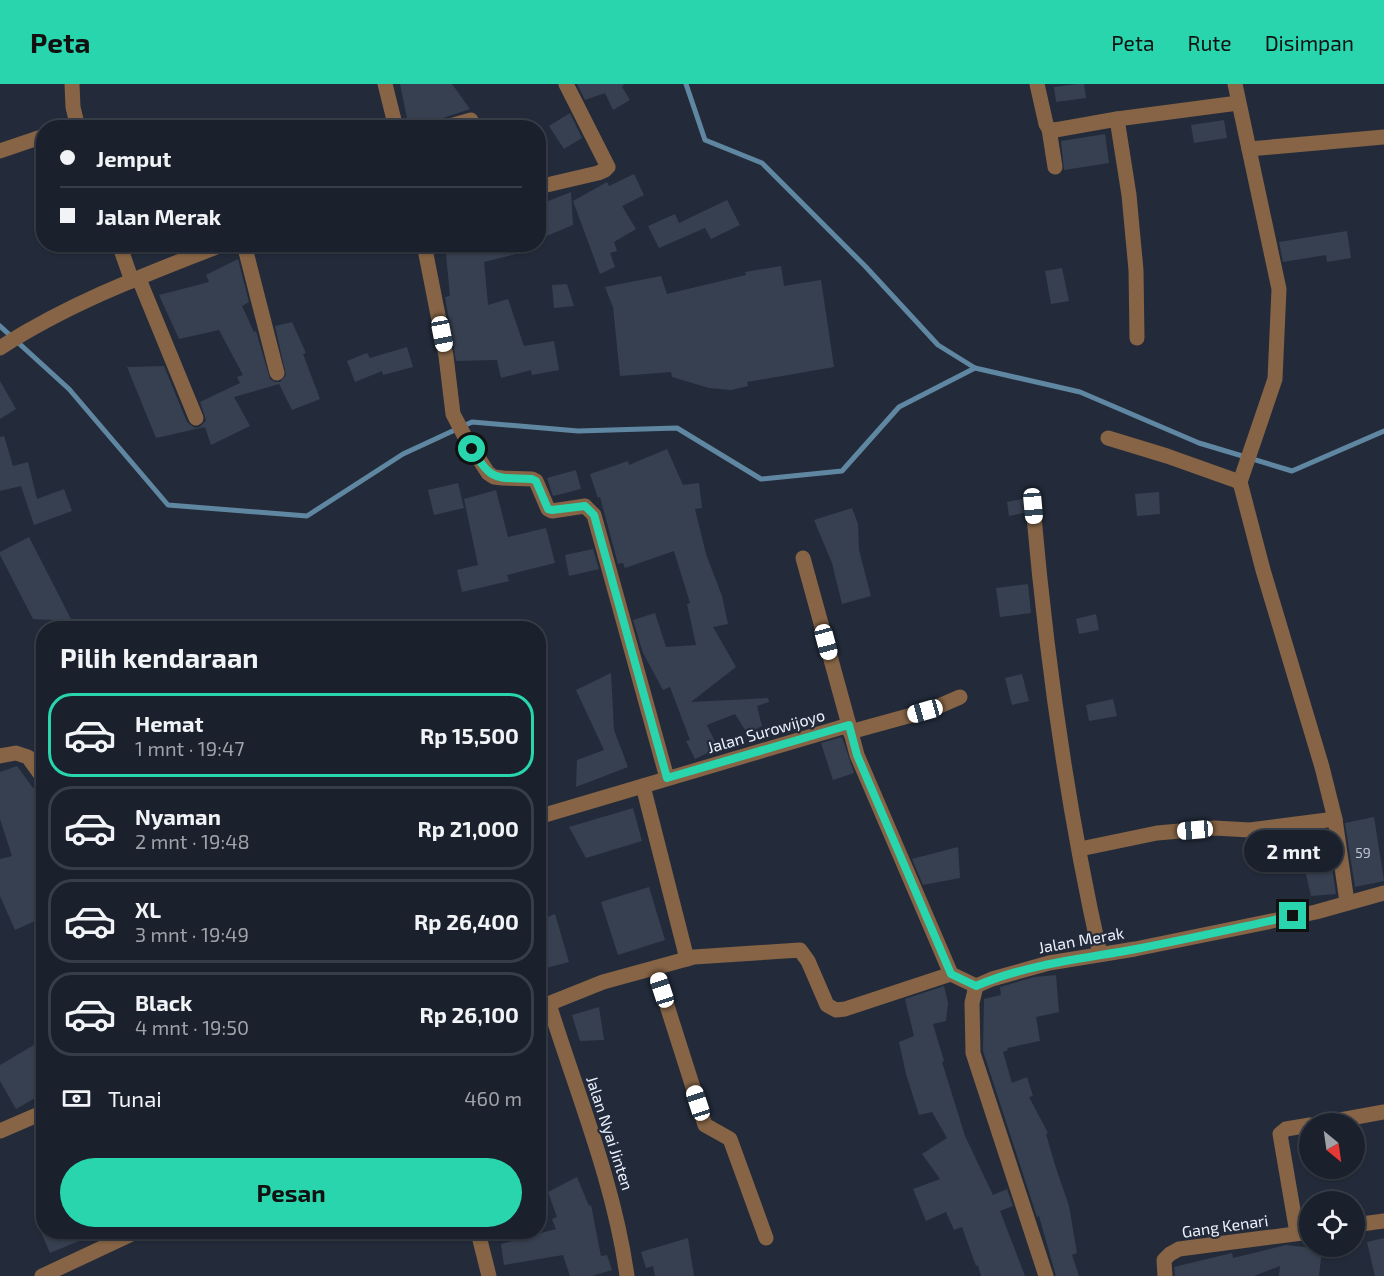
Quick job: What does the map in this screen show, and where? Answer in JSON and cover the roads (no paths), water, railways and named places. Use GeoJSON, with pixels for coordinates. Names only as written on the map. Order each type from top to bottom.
{"type":"FeatureCollection","features":[{"type":"Feature","properties":{"kind":"street"},"geometry":{"type":"LineString","coordinates":[[72,84],[74,120]]}},
{"type":"Feature","properties":{"kind":"street"},"geometry":{"type":"LineString","coordinates":[[385,84],[394,120]]}},
{"type":"Feature","properties":{"kind":"street"},"geometry":{"type":"LineString","coordinates":[[546,185],[598,173],[608,166],[566,84]]}},
{"type":"Feature","properties":{"kind":"street"},"geometry":{"type":"LineString","coordinates":[[1037,84],[1049,129],[1055,167]]}},
{"type":"Feature","properties":{"kind":"street"},"geometry":{"type":"LineString","coordinates":[[1235,84],[1279,290],[1275,379],[1241,477],[1263,570],[1322,767],[1335,819],[1347,902]]}},
{"type":"Feature","properties":{"kind":"street"},"geometry":{"type":"LineString","coordinates":[[1049,129],[1055,130],[1117,119],[1238,103]]}},
{"type":"Feature","properties":{"kind":"street"},"geometry":{"type":"LineString","coordinates":[[1117,119],[1129,195],[1136,270],[1137,338]]}},
{"type":"Feature","properties":{"kind":"street"},"geometry":{"type":"LineString","coordinates":[[1249,149],[1384,137]]}},
{"type":"Feature","properties":{"kind":"street"},"geometry":{"type":"LineString","coordinates":[[0,151],[36,139]]}},
{"type":"Feature","properties":{"kind":"street"},"geometry":{"type":"LineString","coordinates":[[123,252],[196,418]]}},
{"type":"Feature","properties":{"kind":"street"},"geometry":{"type":"LineString","coordinates":[[0,348],[23,333],[79,304],[204,252]]}},
{"type":"Feature","properties":{"kind":"street"},"geometry":{"type":"LineString","coordinates":[[246,252],[277,373]]}},
{"type":"Feature","properties":{"kind":"street"},"geometry":{"type":"LineString","coordinates":[[426,252],[446,356],[453,414],[479,461],[494,477],[532,479],[540,486],[548,509],[585,506],[594,515],[667,778]]}},
{"type":"Feature","properties":{"kind":"street"},"geometry":{"type":"LineString","coordinates":[[1108,438],[1241,477]]}},
{"type":"Feature","properties":{"kind":"street"},"geometry":{"type":"LineString","coordinates":[[1033,506],[1042,608],[1065,768],[1100,954]]}},
{"type":"Feature","properties":{"kind":"street"},"geometry":{"type":"LineString","coordinates":[[803,558],[850,728],[936,708],[960,698]]}},
{"type":"Feature","properties":{"kind":"street","name":"Jalan Surowijoyo"},"geometry":{"type":"LineString","coordinates":[[546,815],[667,778],[850,728],[862,766],[951,974]]}},
{"type":"Feature","properties":{"kind":"street"},"geometry":{"type":"LineString","coordinates":[[0,756],[16,753],[28,757],[36,768]]}},
{"type":"Feature","properties":{"kind":"street"},"geometry":{"type":"LineString","coordinates":[[643,786],[687,959]]}},
{"type":"Feature","properties":{"kind":"street"},"geometry":{"type":"LineString","coordinates":[[1080,849],[1157,833],[1214,828],[1250,830],[1335,819]]}},
{"type":"Feature","properties":{"kind":"street","name":"Jalan Merak"},"geometry":{"type":"LineString","coordinates":[[976,986],[1049,963],[1135,949],[1304,914],[1384,893]]}},
{"type":"Feature","properties":{"kind":"street"},"geometry":{"type":"LineString","coordinates":[[546,1005],[603,982],[687,959],[800,950],[805,955],[827,1005],[836,1010],[951,974],[976,986],[972,1003],[973,1053],[1046,1276]]}},
{"type":"Feature","properties":{"kind":"street"},"geometry":{"type":"LineString","coordinates":[[655,968],[705,1125],[730,1139],[766,1238]]}},
{"type":"Feature","properties":{"kind":"street","name":"Jalan Nyai Jinten"},"geometry":{"type":"LineString","coordinates":[[546,1012],[611,1194],[621,1233],[627,1276]]}},
{"type":"Feature","properties":{"kind":"street"},"geometry":{"type":"LineString","coordinates":[[1365,1116],[1384,1113]]}},
{"type":"Feature","properties":{"kind":"street"},"geometry":{"type":"LineString","coordinates":[[0,1131],[36,1115]]}},
{"type":"Feature","properties":{"kind":"street"},"geometry":{"type":"LineString","coordinates":[[1299,1127],[1286,1129],[1280,1134],[1299,1216]]}},
{"type":"Feature","properties":{"kind":"street"},"geometry":{"type":"LineString","coordinates":[[1365,1224],[1384,1221]]}},
{"type":"Feature","properties":{"kind":"street","name":"Gang Kenari"},"geometry":{"type":"LineString","coordinates":[[1165,1276],[1164,1260],[1179,1249],[1299,1234]]}},
{"type":"Feature","properties":{"kind":"street"},"geometry":{"type":"LineString","coordinates":[[42,1276],[121,1239]]}},
{"type":"Feature","properties":{"kind":"street"},"geometry":{"type":"LineString","coordinates":[[480,1239],[489,1276]]}},
{"type":"Feature","properties":{"kind":"waterway"},"geometry":{"type":"LineString","coordinates":[[686,84],[705,140],[762,163],[865,266],[938,345],[975,368]]}},
{"type":"Feature","properties":{"kind":"waterway"},"geometry":{"type":"LineString","coordinates":[[0,326],[69,389],[168,505],[307,516],[403,454],[472,422],[578,431],[677,428],[761,479],[842,471],[899,407],[975,368],[1080,392],[1199,443],[1292,471],[1384,431]]}}]}
